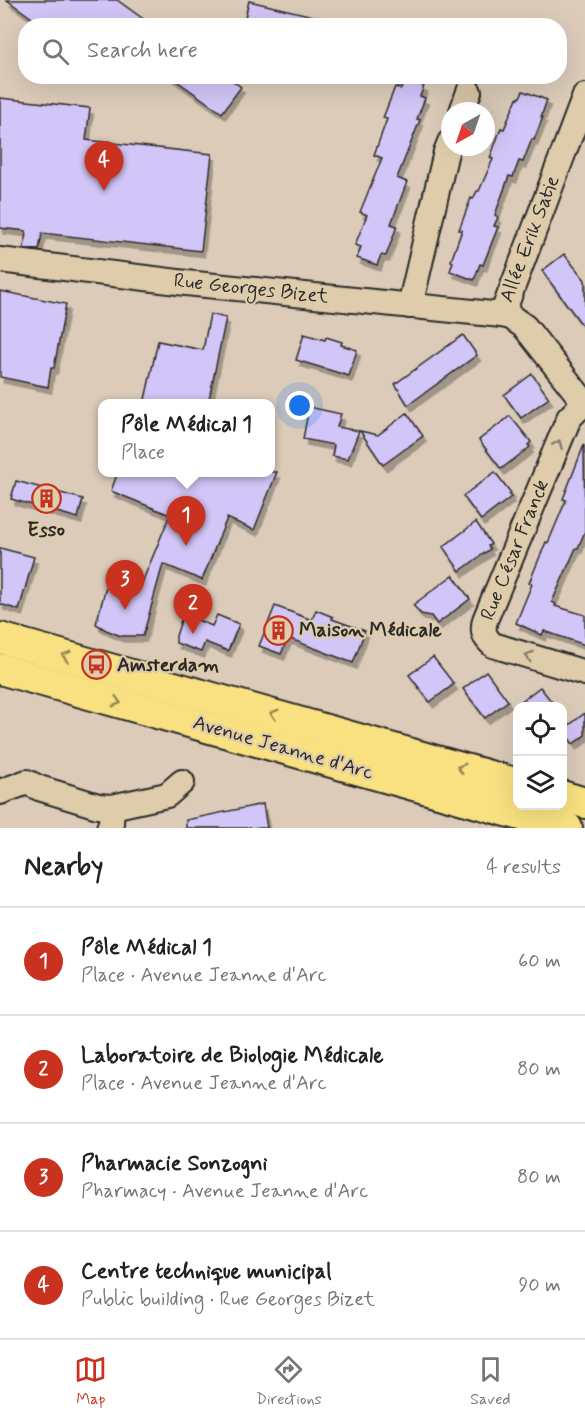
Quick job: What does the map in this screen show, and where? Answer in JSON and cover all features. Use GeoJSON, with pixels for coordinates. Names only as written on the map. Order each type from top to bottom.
{"type":"FeatureCollection","features":[{"type":"Feature","properties":{"kind":"main road","name":"Avenue Jeanne d'Arc"},"geometry":{"type":"LineString","coordinates":[[0,638],[513,783]]}},
{"type":"Feature","properties":{"kind":"main road","name":"Avenue Jeanne d'Arc"},"geometry":{"type":"LineString","coordinates":[[0,669],[567,828]]}},
{"type":"Feature","properties":{"kind":"main road"},"geometry":{"type":"LineString","coordinates":[[567,797],[585,802]]}},
{"type":"Feature","properties":{"kind":"street","name":"Allée Erik Satie"},"geometry":{"type":"LineString","coordinates":[[502,315],[585,96]]}},
{"type":"Feature","properties":{"kind":"street"},"geometry":{"type":"LineString","coordinates":[[410,306],[445,156]]}},
{"type":"Feature","properties":{"kind":"street","name":"Rue Georges Bizet"},"geometry":{"type":"LineString","coordinates":[[0,260],[186,283],[502,315]]}},
{"type":"Feature","properties":{"kind":"street","name":"Rue César Franck"},"geometry":{"type":"LineString","coordinates":[[502,315],[511,317],[525,327],[585,402],[569,418],[482,630],[486,639],[493,645],[585,673]]}},
{"type":"Feature","properties":{"kind":"street"},"geometry":{"type":"LineString","coordinates":[[0,792],[27,782],[39,788],[98,806],[111,818],[166,795],[182,782]]}},
{"type":"Feature","properties":{"kind":"building"},"geometry":{"type":"Polygon","coordinates":[[[7,0],[117,0],[142,18],[32,18],[7,0]]]}},
{"type":"Feature","properties":{"kind":"building"},"geometry":{"type":"Polygon","coordinates":[[[249,1],[322,18],[245,18],[249,1]]]}},
{"type":"Feature","properties":{"kind":"building"},"geometry":{"type":"Polygon","coordinates":[[[181,84],[237,84],[241,87],[222,113],[181,84]]]}},
{"type":"Feature","properties":{"kind":"building"},"geometry":{"type":"Polygon","coordinates":[[[403,84],[424,86],[420,96],[425,98],[417,119],[420,120],[397,178],[407,182],[391,224],[397,226],[386,256],[381,255],[377,265],[357,258],[361,247],[355,245],[367,215],[360,212],[382,158],[374,155],[387,119],[383,118],[395,87],[401,89],[403,84]]]}},
{"type":"Feature","properties":{"kind":"building"},"geometry":{"type":"Polygon","coordinates":[[[523,91],[547,100],[541,117],[543,117],[523,162],[519,161],[513,177],[509,176],[495,215],[498,217],[494,226],[498,227],[483,265],[480,264],[474,280],[450,271],[453,262],[451,261],[471,198],[473,199],[479,191],[493,159],[491,156],[495,156],[495,144],[501,128],[504,129],[517,98],[519,99],[523,91]]]}},
{"type":"Feature","properties":{"kind":"building"},"geometry":{"type":"Polygon","coordinates":[[[0,98],[90,108],[86,140],[212,154],[201,251],[42,233],[39,250],[24,249],[26,231],[0,228],[0,98]]]}},
{"type":"Feature","properties":{"kind":"building"},"geometry":{"type":"Polygon","coordinates":[[[564,254],[585,280],[585,329],[542,271],[564,254]]]}},
{"type":"Feature","properties":{"kind":"building"},"geometry":{"type":"Polygon","coordinates":[[[0,291],[66,304],[54,368],[51,368],[48,387],[0,377],[0,291]]]}},
{"type":"Feature","properties":{"kind":"building"},"geometry":{"type":"Polygon","coordinates":[[[210,314],[226,318],[209,399],[145,399],[158,341],[203,350],[210,314]]]}},
{"type":"Feature","properties":{"kind":"building"},"geometry":{"type":"Polygon","coordinates":[[[304,334],[325,340],[326,337],[357,350],[349,376],[296,360],[304,334]]]}},
{"type":"Feature","properties":{"kind":"building"},"geometry":{"type":"Polygon","coordinates":[[[463,335],[477,355],[408,405],[395,384],[463,335]]]}},
{"type":"Feature","properties":{"kind":"building"},"geometry":{"type":"Polygon","coordinates":[[[532,374],[549,398],[521,418],[504,395],[532,374]]]}},
{"type":"Feature","properties":{"kind":"building"},"geometry":{"type":"Polygon","coordinates":[[[309,407],[341,414],[337,427],[359,431],[348,459],[332,456],[334,445],[303,439],[309,407]]]}},
{"type":"Feature","properties":{"kind":"building"},"geometry":{"type":"Polygon","coordinates":[[[407,413],[423,436],[383,465],[360,431],[378,435],[407,413]]]}},
{"type":"Feature","properties":{"kind":"building"},"geometry":{"type":"Polygon","coordinates":[[[510,416],[531,442],[528,445],[530,447],[501,469],[479,440],[510,416]]]}},
{"type":"Feature","properties":{"kind":"building"},"geometry":{"type":"Polygon","coordinates":[[[584,445],[585,531],[552,602],[556,604],[555,606],[585,615],[585,645],[544,631],[542,635],[516,623],[532,584],[529,583],[566,500],[563,499],[584,445]]]}},
{"type":"Feature","properties":{"kind":"building"},"geometry":{"type":"Polygon","coordinates":[[[275,472],[277,472],[254,530],[227,518],[202,580],[163,564],[143,636],[121,636],[96,624],[109,576],[141,585],[170,515],[111,491],[116,477],[275,477],[275,472]]]}},
{"type":"Feature","properties":{"kind":"building"},"geometry":{"type":"Polygon","coordinates":[[[495,472],[511,493],[509,495],[511,497],[481,520],[463,496],[495,472]]]}},
{"type":"Feature","properties":{"kind":"building"},"geometry":{"type":"Polygon","coordinates":[[[16,481],[83,499],[78,518],[11,499],[16,481]]]}},
{"type":"Feature","properties":{"kind":"building"},"geometry":{"type":"Polygon","coordinates":[[[476,522],[491,544],[488,546],[490,549],[460,571],[443,547],[476,522]]]}},
{"type":"Feature","properties":{"kind":"building"},"geometry":{"type":"Polygon","coordinates":[[[0,548],[34,557],[19,610],[0,604],[0,548]]]}},
{"type":"Feature","properties":{"kind":"building"},"geometry":{"type":"Polygon","coordinates":[[[453,575],[470,599],[437,624],[431,616],[421,614],[413,605],[453,575]]]}},
{"type":"Feature","properties":{"kind":"building"},"geometry":{"type":"Polygon","coordinates":[[[275,606],[312,620],[316,610],[333,617],[332,619],[365,631],[353,663],[288,638],[281,654],[259,646],[275,606]]]}},
{"type":"Feature","properties":{"kind":"building"},"geometry":{"type":"Polygon","coordinates":[[[183,614],[212,626],[217,615],[239,624],[228,651],[205,642],[201,652],[176,643],[183,614]]]}},
{"type":"Feature","properties":{"kind":"building"},"geometry":{"type":"Polygon","coordinates":[[[433,657],[454,684],[430,702],[409,675],[433,657]]]}},
{"type":"Feature","properties":{"kind":"building"},"geometry":{"type":"Polygon","coordinates":[[[486,671],[508,701],[485,718],[463,689],[486,671]]]}},
{"type":"Feature","properties":{"kind":"building"},"geometry":{"type":"Polygon","coordinates":[[[540,687],[552,702],[520,702],[540,687]]]}},
{"type":"Feature","properties":{"kind":"building"},"geometry":{"type":"Polygon","coordinates":[[[585,713],[585,735],[573,744],[567,736],[567,727],[585,713]]]}},
{"type":"Feature","properties":{"kind":"building"},"geometry":{"type":"Polygon","coordinates":[[[263,804],[267,828],[186,828],[186,820],[263,804]]]}},
{"type":"Feature","properties":{"kind":"place","name":"Centre technique municipal"},"geometry":{"type":"Point","coordinates":[104,191]}},
{"type":"Feature","properties":{"kind":"place","name":"Esso"},"geometry":{"type":"Point","coordinates":[46,499]}},
{"type":"Feature","properties":{"kind":"place","name":"Pôle Médical 1"},"geometry":{"type":"Point","coordinates":[186,546]}},
{"type":"Feature","properties":{"kind":"place","name":"Pharmacie Sonzogni"},"geometry":{"type":"Point","coordinates":[125,610]}},
{"type":"Feature","properties":{"kind":"place","name":"Maison Médicale"},"geometry":{"type":"Point","coordinates":[278,630]}},
{"type":"Feature","properties":{"kind":"place","name":"Laboratoire de Biologie Médicale"},"geometry":{"type":"Point","coordinates":[193,634]}},
{"type":"Feature","properties":{"kind":"place","name":"Amsterdam"},"geometry":{"type":"Point","coordinates":[96,665]}}]}
